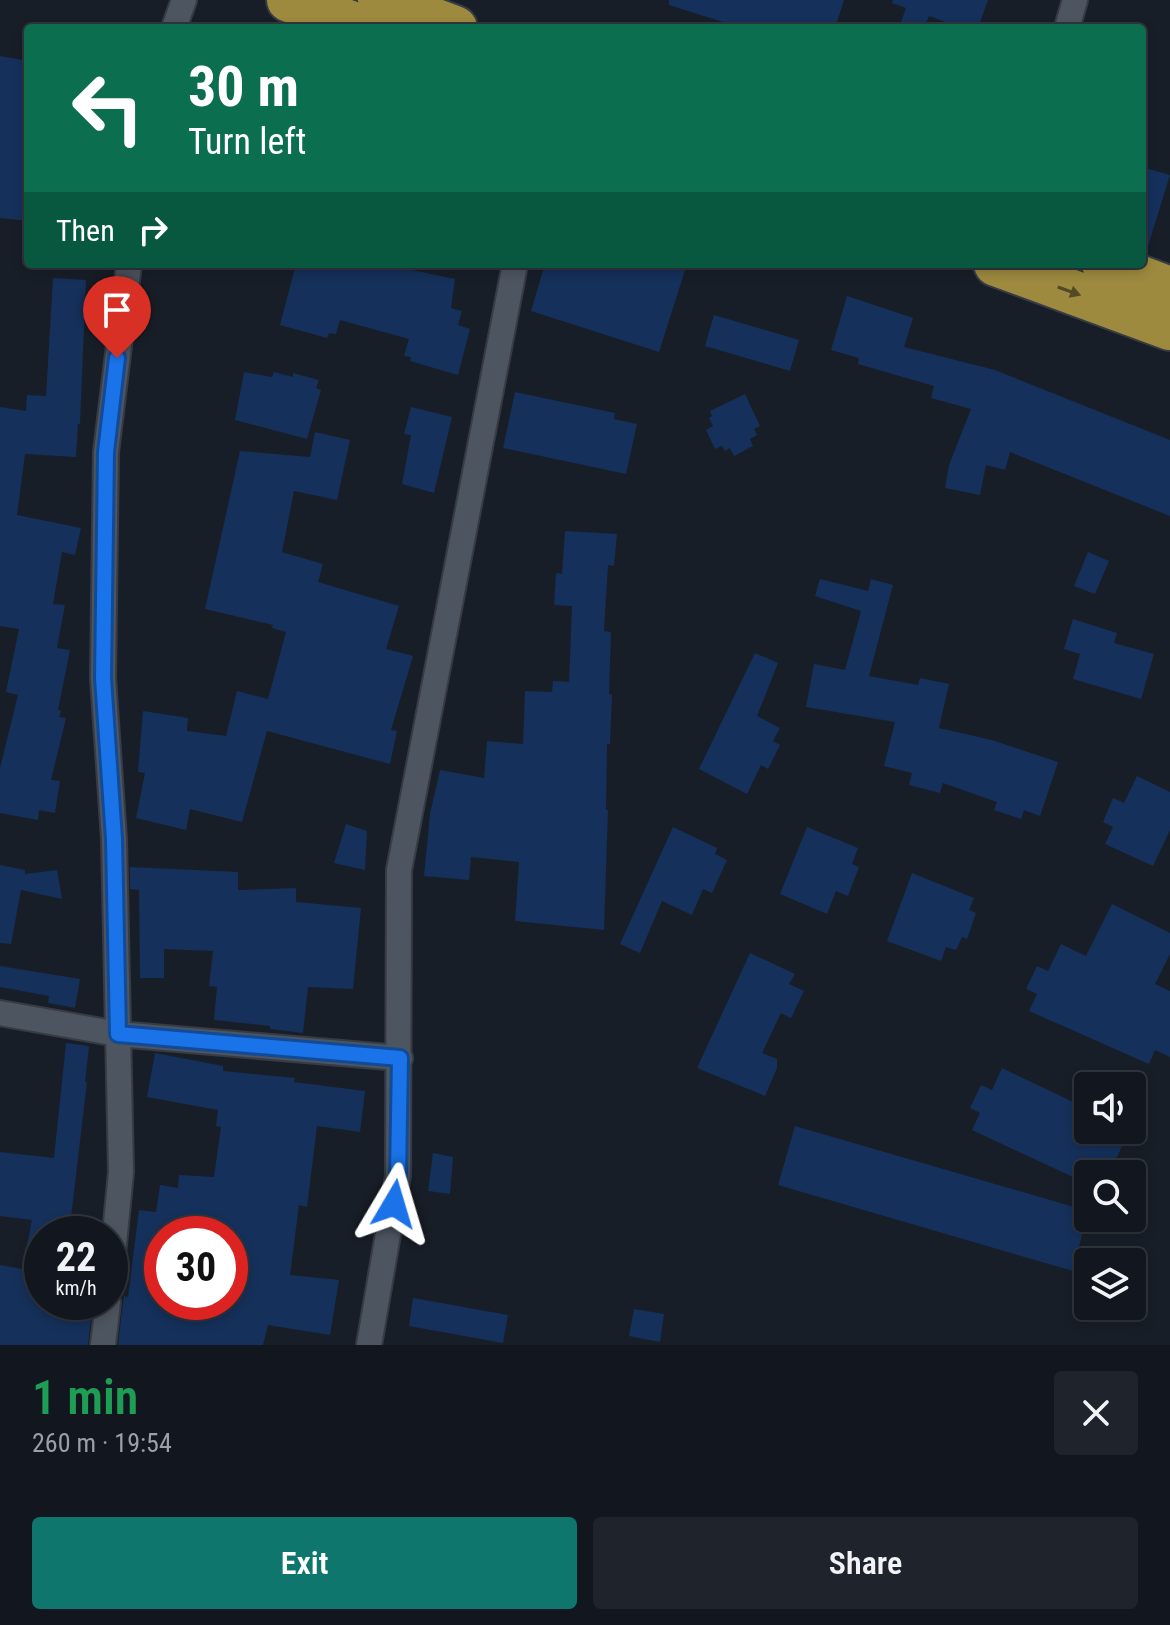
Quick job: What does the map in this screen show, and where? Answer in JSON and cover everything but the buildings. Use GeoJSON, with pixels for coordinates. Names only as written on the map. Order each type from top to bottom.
{"type":"FeatureCollection","features":[{"type":"Feature","properties":{"kind":"highway"},"geometry":{"type":"LineString","coordinates":[[289,0],[353,24]]}},
{"type":"Feature","properties":{"kind":"highway"},"geometry":{"type":"LineString","coordinates":[[380,0],[444,24]]}},
{"type":"Feature","properties":{"kind":"highway"},"geometry":{"type":"LineString","coordinates":[[1007,268],[1170,328]]}},
{"type":"Feature","properties":{"kind":"highway"},"geometry":{"type":"LineString","coordinates":[[1115,268],[1170,289]]}},
{"type":"Feature","properties":{"kind":"street"},"geometry":{"type":"LineString","coordinates":[[175,24],[184,0]]}},
{"type":"Feature","properties":{"kind":"street"},"geometry":{"type":"LineString","coordinates":[[1068,24],[1075,0]]}},
{"type":"Feature","properties":{"kind":"street"},"geometry":{"type":"LineString","coordinates":[[117,1216],[121,1172],[114,839],[103,678],[106,452],[129,268]]}},
{"type":"Feature","properties":{"kind":"street"},"geometry":{"type":"LineString","coordinates":[[369,1345],[398,1176],[399,870],[514,268]]}},
{"type":"Feature","properties":{"kind":"street"},"geometry":{"type":"LineString","coordinates":[[0,1013],[118,1034],[400,1058]]}},
{"type":"Feature","properties":{"kind":"street"},"geometry":{"type":"LineString","coordinates":[[103,1345],[106,1320]]}},
{"type":"Feature","properties":{"kind":"route"},"geometry":{"type":"LineString","coordinates":[[117,358],[106,452],[103,678],[114,839],[118,1034],[400,1058],[398,1176],[394,1204]]}}]}
